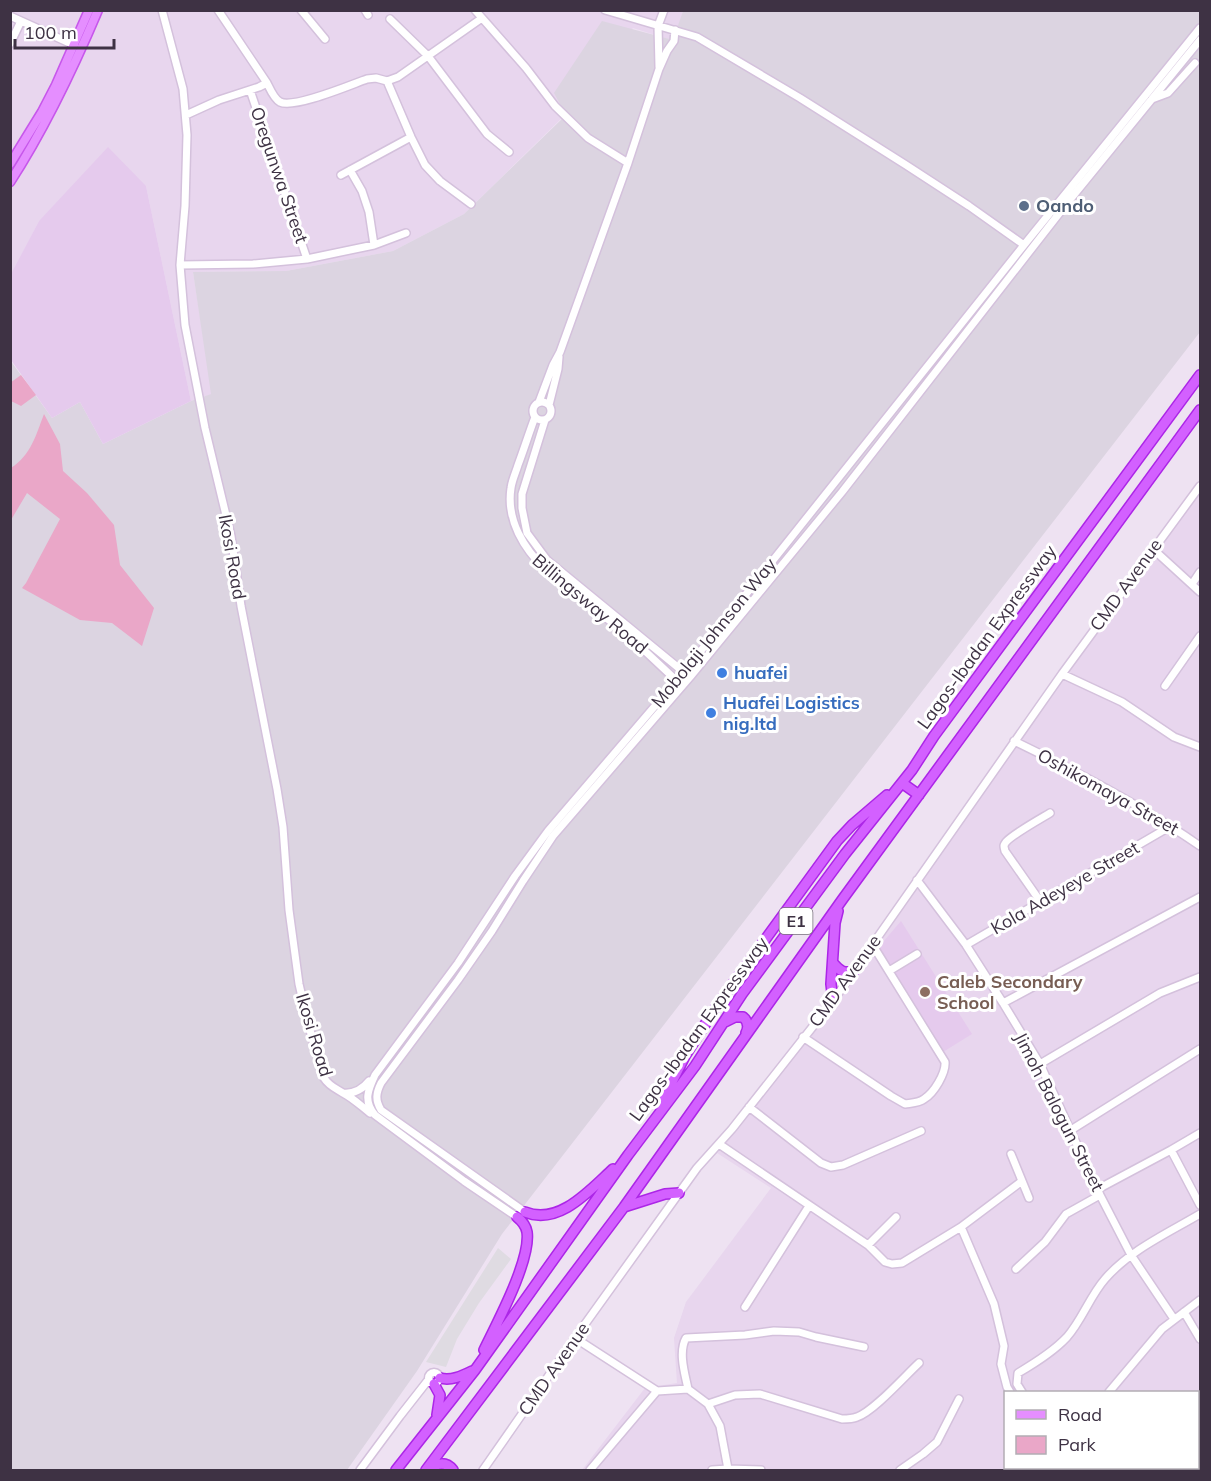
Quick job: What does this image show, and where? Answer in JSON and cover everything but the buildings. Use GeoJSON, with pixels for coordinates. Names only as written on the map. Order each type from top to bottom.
{"type":"FeatureCollection","features":[{"type":"Feature","properties":{"kind":"highway","name":"Lagos-Ibadan Expressway"},"geometry":{"type":"LineString","coordinates":[[396,1470],[475,1370],[628,1155],[695,1066],[742,994],[845,854],[902,783],[934,736],[1200,375]]}},
{"type":"Feature","properties":{"kind":"highway","name":"E1"},"geometry":{"type":"LineString","coordinates":[[427,1470],[624,1207],[842,900],[1200,410]]}},
{"type":"Feature","properties":{"kind":"highway"},"geometry":{"type":"LineString","coordinates":[[902,783],[920,795]]}},
{"type":"Feature","properties":{"kind":"highway"},"geometry":{"type":"LineString","coordinates":[[658,1114],[662,1100],[685,1056],[716,1007],[837,842],[874,805],[894,791]]}},
{"type":"Feature","properties":{"kind":"highway"},"geometry":{"type":"LineString","coordinates":[[833,1001],[831,984],[835,923],[842,900]]}},
{"type":"Feature","properties":{"kind":"highway"},"geometry":{"type":"LineString","coordinates":[[833,963],[840,971],[848,973],[854,971]]}},
{"type":"Feature","properties":{"kind":"highway"},"geometry":{"type":"LineString","coordinates":[[724,1023],[739,1016],[746,1020],[747,1029],[739,1046]]}},
{"type":"Feature","properties":{"kind":"highway"},"geometry":{"type":"LineString","coordinates":[[437,1418],[440,1395],[434,1380],[461,1376],[475,1370],[511,1293],[526,1250],[527,1232],[521,1215],[553,1214],[568,1206],[584,1196],[628,1155]]}},
{"type":"Feature","properties":{"kind":"highway"},"geometry":{"type":"LineString","coordinates":[[624,1207],[665,1194],[679,1193]]}},
{"type":"Feature","properties":{"kind":"highway"},"geometry":{"type":"LineString","coordinates":[[427,1470],[441,1463],[447,1464],[453,1470]]}},
{"type":"Feature","properties":{"kind":"main road"},"geometry":{"type":"LineString","coordinates":[[10,164],[42,112],[89,10]]}},
{"type":"Feature","properties":{"kind":"main road"},"geometry":{"type":"LineString","coordinates":[[10,182],[37,138],[98,10]]}},
{"type":"Feature","properties":{"kind":"street","name":"Ikosi Road"},"geometry":{"type":"LineString","coordinates":[[162,10],[183,89],[186,115],[188,159],[180,265],[184,325],[231,536],[241,606],[277,789],[299,984],[309,1027],[328,1084],[370,1111]]}},
{"type":"Feature","properties":{"kind":"street"},"geometry":{"type":"LineString","coordinates":[[218,10],[278,101],[286,104],[300,103],[367,79],[376,78],[387,81],[398,77],[482,18]]}},
{"type":"Feature","properties":{"kind":"street"},"geometry":{"type":"LineString","coordinates":[[301,10],[325,39]]}},
{"type":"Feature","properties":{"kind":"street"},"geometry":{"type":"LineString","coordinates":[[475,10],[526,68],[555,106],[588,138],[628,163]]}},
{"type":"Feature","properties":{"kind":"street"},"geometry":{"type":"LineString","coordinates":[[604,10],[697,37],[800,98],[969,206],[1024,245]]}},
{"type":"Feature","properties":{"kind":"street"},"geometry":{"type":"LineString","coordinates":[[659,69],[658,26],[664,10]]}},
{"type":"Feature","properties":{"kind":"street"},"geometry":{"type":"LineString","coordinates":[[10,16],[74,45]]}},
{"type":"Feature","properties":{"kind":"street"},"geometry":{"type":"LineString","coordinates":[[390,20],[428,56],[487,134],[510,152]]}},
{"type":"Feature","properties":{"kind":"street"},"geometry":{"type":"LineString","coordinates":[[10,44],[21,21]]}},
{"type":"Feature","properties":{"kind":"street","name":"Mobolaji Johnson Way"},"geometry":{"type":"LineString","coordinates":[[687,674],[1024,245],[1200,28]]}},
{"type":"Feature","properties":{"kind":"street"},"geometry":{"type":"LineString","coordinates":[[560,352],[549,405],[551,413],[544,420],[539,420],[535,417],[533,408],[539,402],[560,352],[659,69],[674,40],[675,30]]}},
{"type":"Feature","properties":{"kind":"street","name":"Mobolaji Johnson Way"},"geometry":{"type":"LineString","coordinates":[[368,1090],[375,1075],[458,963],[515,876],[548,831],[687,674],[842,492],[1055,218],[1200,40]]}},
{"type":"Feature","properties":{"kind":"street"},"geometry":{"type":"LineString","coordinates":[[1152,99],[1168,93],[1195,63]]}},
{"type":"Feature","properties":{"kind":"street"},"geometry":{"type":"LineString","coordinates":[[387,81],[425,165],[440,181],[471,204]]}},
{"type":"Feature","properties":{"kind":"street"},"geometry":{"type":"LineString","coordinates":[[186,115],[219,100],[267,83]]}},
{"type":"Feature","properties":{"kind":"street","name":"Oregunwa Street"},"geometry":{"type":"LineString","coordinates":[[250,90],[307,259]]}},
{"type":"Feature","properties":{"kind":"street"},"geometry":{"type":"LineString","coordinates":[[340,175],[411,137]]}},
{"type":"Feature","properties":{"kind":"street"},"geometry":{"type":"LineString","coordinates":[[350,170],[362,191],[369,212],[374,245]]}},
{"type":"Feature","properties":{"kind":"street"},"geometry":{"type":"LineString","coordinates":[[180,265],[253,264],[307,259],[374,245],[406,233]]}},
{"type":"Feature","properties":{"kind":"street"},"geometry":{"type":"LineString","coordinates":[[539,402],[549,405]]}},
{"type":"Feature","properties":{"kind":"street","name":"Billingsway Road"},"geometry":{"type":"LineString","coordinates":[[535,417],[511,487],[512,513],[518,535],[533,559],[629,636],[679,683]]}},
{"type":"Feature","properties":{"kind":"street","name":"Billingsway Road"},"geometry":{"type":"LineString","coordinates":[[544,420],[522,494],[527,533],[547,560],[687,674]]}},
{"type":"Feature","properties":{"kind":"street","name":"CMD Avenue"},"geometry":{"type":"LineString","coordinates":[[483,1470],[697,1168],[749,1107],[833,1001],[1014,741],[1200,486]]}},
{"type":"Feature","properties":{"kind":"street"},"geometry":{"type":"LineString","coordinates":[[1153,549],[1200,592]]}},
{"type":"Feature","properties":{"kind":"street"},"geometry":{"type":"LineString","coordinates":[[1192,584],[1200,573]]}},
{"type":"Feature","properties":{"kind":"street"},"geometry":{"type":"LineString","coordinates":[[1165,686],[1200,636]]}},
{"type":"Feature","properties":{"kind":"street"},"geometry":{"type":"LineString","coordinates":[[1062,674],[1122,702],[1174,737],[1200,747]]}},
{"type":"Feature","properties":{"kind":"street","name":"Mobolaji Johnson Way"},"geometry":{"type":"LineString","coordinates":[[377,1092],[459,980],[554,836],[679,683]]}},
{"type":"Feature","properties":{"kind":"street","name":"Oshikomaya Street"},"geometry":{"type":"LineString","coordinates":[[1014,741],[1103,786],[1171,825],[1200,846]]}},
{"type":"Feature","properties":{"kind":"street"},"geometry":{"type":"LineString","coordinates":[[1040,901],[1004,847],[1005,842],[1050,813]]}},
{"type":"Feature","properties":{"kind":"street","name":"Kola Adeyeye Street"},"geometry":{"type":"LineString","coordinates":[[966,945],[1164,830]]}},
{"type":"Feature","properties":{"kind":"street","name":"Jimoh Balogun Street"},"geometry":{"type":"LineString","coordinates":[[917,880],[966,945],[1040,1064],[1131,1255],[1174,1319]]}},
{"type":"Feature","properties":{"kind":"street"},"geometry":{"type":"LineString","coordinates":[[1003,1003],[1200,897]]}},
{"type":"Feature","properties":{"kind":"street"},"geometry":{"type":"LineString","coordinates":[[803,1037],[905,1104],[925,1099],[943,1075],[946,1068],[945,1062],[872,944]]}},
{"type":"Feature","properties":{"kind":"street"},"geometry":{"type":"LineString","coordinates":[[889,971],[917,954]]}},
{"type":"Feature","properties":{"kind":"street"},"geometry":{"type":"LineString","coordinates":[[1040,1064],[1160,993],[1200,977]]}},
{"type":"Feature","properties":{"kind":"street"},"geometry":{"type":"LineString","coordinates":[[1071,1130],[1200,1049]]}},
{"type":"Feature","properties":{"kind":"street"},"geometry":{"type":"LineString","coordinates":[[360,1090],[375,1075]]}},
{"type":"Feature","properties":{"kind":"street"},"geometry":{"type":"LineString","coordinates":[[343,1093],[360,1090],[377,1092],[376,1100],[379,1107],[387,1115],[521,1215]]}},
{"type":"Feature","properties":{"kind":"street"},"geometry":{"type":"LineString","coordinates":[[368,1090],[370,1111],[380,1120],[521,1215]]}},
{"type":"Feature","properties":{"kind":"street"},"geometry":{"type":"LineString","coordinates":[[370,1111],[379,1107]]}},
{"type":"Feature","properties":{"kind":"street"},"geometry":{"type":"LineString","coordinates":[[749,1107],[821,1163],[831,1167],[843,1165],[921,1131]]}},
{"type":"Feature","properties":{"kind":"street"},"geometry":{"type":"LineString","coordinates":[[1016,1269],[1045,1242],[1066,1214],[1200,1133]]}},
{"type":"Feature","properties":{"kind":"street"},"geometry":{"type":"LineString","coordinates":[[718,1144],[868,1245],[885,1262],[892,1264],[902,1263],[961,1227],[1022,1181]]}},
{"type":"Feature","properties":{"kind":"street"},"geometry":{"type":"LineString","coordinates":[[1171,1150],[1200,1205]]}},
{"type":"Feature","properties":{"kind":"street"},"geometry":{"type":"LineString","coordinates":[[1011,1154],[1029,1198]]}},
{"type":"Feature","properties":{"kind":"street"},"geometry":{"type":"LineString","coordinates":[[745,1307],[809,1206]]}},
{"type":"Feature","properties":{"kind":"street"},"geometry":{"type":"LineString","coordinates":[[1021,1391],[1017,1384],[1018,1372],[1037,1362],[1068,1336],[1105,1279],[1131,1255],[1200,1214]]}},
{"type":"Feature","properties":{"kind":"street"},"geometry":{"type":"LineString","coordinates":[[868,1245],[896,1217]]}},
{"type":"Feature","properties":{"kind":"street"},"geometry":{"type":"LineString","coordinates":[[961,1227],[994,1304],[1004,1346],[1001,1364],[1009,1391]]}},
{"type":"Feature","properties":{"kind":"street"},"geometry":{"type":"LineString","coordinates":[[1110,1391],[1147,1349],[1155,1336],[1200,1300]]}},
{"type":"Feature","properties":{"kind":"street"},"geometry":{"type":"LineString","coordinates":[[1184,1312],[1200,1339]]}},
{"type":"Feature","properties":{"kind":"street"},"geometry":{"type":"LineString","coordinates":[[687,1389],[682,1351],[682,1344],[686,1338],[774,1331],[799,1332],[864,1347]]}},
{"type":"Feature","properties":{"kind":"street"},"geometry":{"type":"LineString","coordinates":[[575,1338],[657,1391],[687,1389],[708,1404],[720,1426],[728,1469]]}},
{"type":"Feature","properties":{"kind":"street"},"geometry":{"type":"LineString","coordinates":[[708,1404],[735,1395],[760,1394],[842,1419],[854,1419],[881,1400],[919,1363]]}},
{"type":"Feature","properties":{"kind":"street"},"geometry":{"type":"LineString","coordinates":[[360,1470],[400,1416],[434,1380]]}},
{"type":"Feature","properties":{"kind":"street"},"geometry":{"type":"LineString","coordinates":[[590,1470],[657,1391]]}},
{"type":"Feature","properties":{"kind":"street"},"geometry":{"type":"LineString","coordinates":[[900,1470],[937,1442],[959,1399]]}},
{"type":"Feature","properties":{"kind":"street"},"geometry":{"type":"LineString","coordinates":[[712,1470],[761,1470]]}},
{"type":"Feature","properties":{"kind":"shaded area"},"geometry":{"type":"Polygon","coordinates":[[[11,11],[683,11],[674,41],[633,28],[566,114],[464,214],[393,251],[286,271],[193,272],[212,394],[191,401],[146,186],[39,221],[11,276],[11,11]]]}},
{"type":"Feature","properties":{"kind":"shaded area"},"geometry":{"type":"Polygon","coordinates":[[[683,11],[1200,11],[1200,332],[502,1234],[417,1371],[347,1470],[11,1470],[10,360],[52,418],[80,402],[103,444],[191,401],[211,394],[193,272],[286,271],[393,251],[464,214],[566,115],[554,93],[602,21],[673,40],[683,11]]]}},
{"type":"Feature","properties":{"kind":"shaded area"},"geometry":{"type":"Polygon","coordinates":[[[108,147],[146,186],[191,401],[103,444],[80,402],[52,418],[11,360],[10,276],[39,221],[108,147]]]}},
{"type":"Feature","properties":{"kind":"shaded area"},"geometry":{"type":"Polygon","coordinates":[[[1200,492],[1200,1470],[582,1470],[645,1388],[677,1383],[674,1338],[686,1302],[771,1188],[717,1153],[770,1086],[1070,665],[1200,492]]]}},
{"type":"Feature","properties":{"kind":"shaded area","name":"Caleb Secondary School"},"geometry":{"type":"Polygon","coordinates":[[[901,921],[972,1034],[943,1052],[877,949],[901,921]]]}},
{"type":"Feature","properties":{"kind":"shaded area"},"geometry":{"type":"Polygon","coordinates":[[[498,1248],[511,1259],[479,1303],[457,1339],[446,1367],[426,1362],[498,1248]]]}},
{"type":"Feature","properties":{"kind":"green space"},"geometry":{"type":"Polygon","coordinates":[[[21,375],[36,395],[21,406],[11,401],[10,383],[21,375]]]}},
{"type":"Feature","properties":{"kind":"green space"},"geometry":{"type":"Polygon","coordinates":[[[44,414],[60,444],[63,471],[87,493],[114,525],[120,565],[154,608],[142,646],[112,623],[80,620],[22,588],[60,519],[27,493],[11,520],[11,468],[28,451],[44,414]]]}},
{"type":"Feature","properties":{"kind":"place","name":"Oando"},"geometry":{"type":"Point","coordinates":[1024,206]}},
{"type":"Feature","properties":{"kind":"place","name":"huafei"},"geometry":{"type":"Point","coordinates":[722,673]}},
{"type":"Feature","properties":{"kind":"place","name":"Huafei Logistics nig.ltd"},"geometry":{"type":"Point","coordinates":[711,713]}},
{"type":"Feature","properties":{"kind":"place","name":"Caleb Secondary School"},"geometry":{"type":"Point","coordinates":[925,992]}}]}
